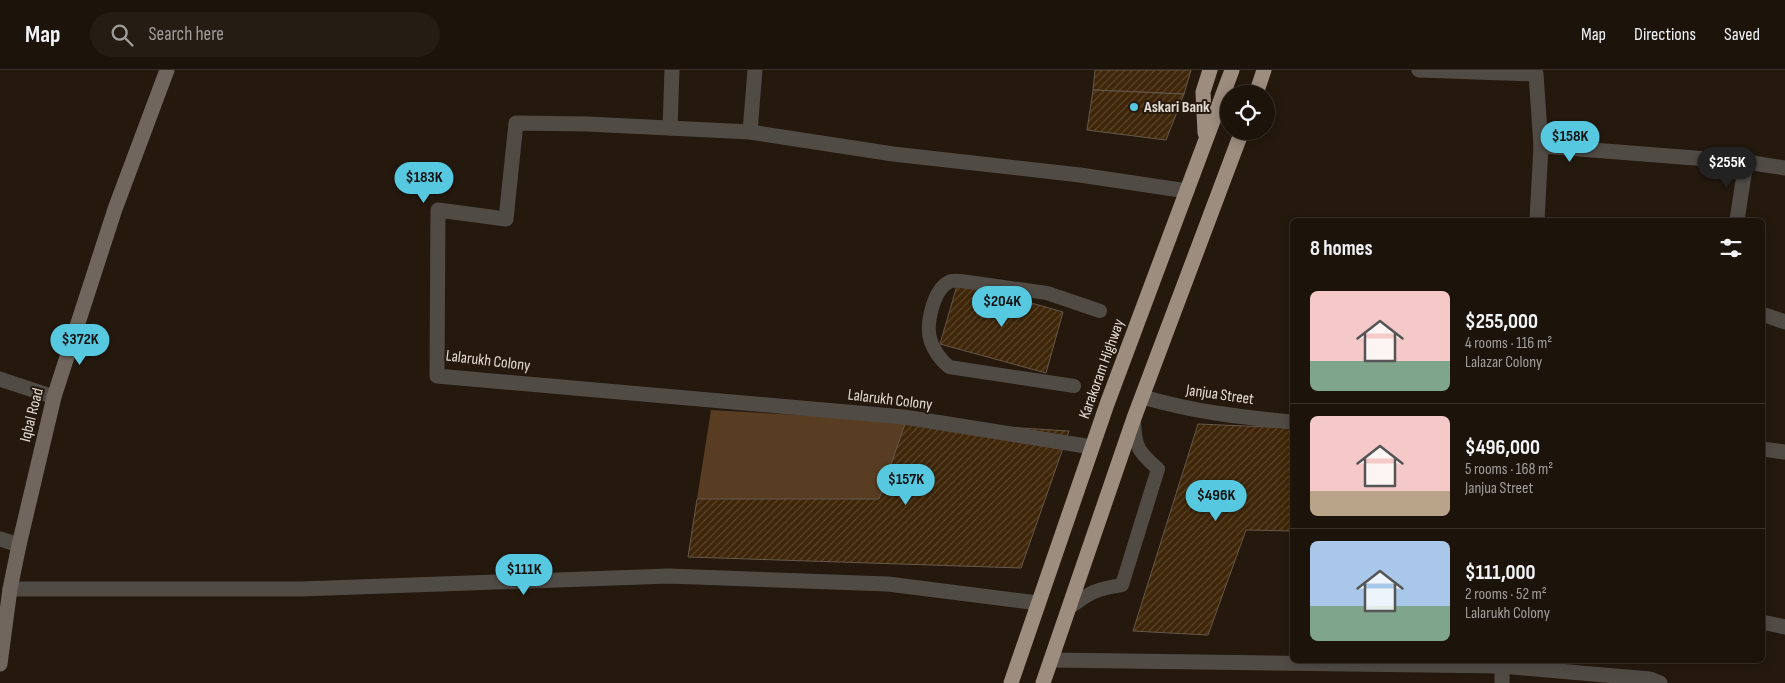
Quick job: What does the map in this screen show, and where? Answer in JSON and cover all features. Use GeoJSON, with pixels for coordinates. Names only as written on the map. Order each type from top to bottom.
{"type":"FeatureCollection","features":[{"type":"Feature","properties":{"kind":"highway"},"geometry":{"type":"LineString","coordinates":[[1206,140],[1203,92],[1210,70]]}},
{"type":"Feature","properties":{"kind":"highway","name":"Karakoram Highway"},"geometry":{"type":"LineString","coordinates":[[1011,683],[1092,447],[1232,70]]}},
{"type":"Feature","properties":{"kind":"highway"},"geometry":{"type":"LineString","coordinates":[[1259,85],[1264,70]]}},
{"type":"Feature","properties":{"kind":"highway"},"geometry":{"type":"LineString","coordinates":[[1043,683],[1134,418],[1239,140]]}},
{"type":"Feature","properties":{"kind":"street","name":"Iqbal Road"},"geometry":{"type":"LineString","coordinates":[[0,658],[10,589],[19,545],[54,397],[115,209],[168,70]]}},
{"type":"Feature","properties":{"kind":"street"},"geometry":{"type":"LineString","coordinates":[[670,128],[672,70]]}},
{"type":"Feature","properties":{"kind":"street"},"geometry":{"type":"LineString","coordinates":[[750,132],[755,70]]}},
{"type":"Feature","properties":{"kind":"street"},"geometry":{"type":"LineString","coordinates":[[1419,70],[1536,72],[1541,146],[1537,218]]}},
{"type":"Feature","properties":{"kind":"street","name":"Lalarukh Colony"},"geometry":{"type":"LineString","coordinates":[[1092,447],[904,418],[437,376],[438,210],[506,219],[516,123],[750,132],[893,154],[1080,175],[1186,192]]}},
{"type":"Feature","properties":{"kind":"street"},"geometry":{"type":"LineString","coordinates":[[1541,146],[1746,162],[1785,168]]}},
{"type":"Feature","properties":{"kind":"street"},"geometry":{"type":"LineString","coordinates":[[1737,218],[1746,162]]}},
{"type":"Feature","properties":{"kind":"street"},"geometry":{"type":"LineString","coordinates":[[1765,315],[1785,322]]}},
{"type":"Feature","properties":{"kind":"street"},"geometry":{"type":"LineString","coordinates":[[0,379],[54,397]]}},
{"type":"Feature","properties":{"kind":"street","name":"Janjua Street"},"geometry":{"type":"LineString","coordinates":[[1143,397],[1206,412],[1290,422]]}},
{"type":"Feature","properties":{"kind":"street"},"geometry":{"type":"LineString","coordinates":[[1765,454],[1785,452]]}},
{"type":"Feature","properties":{"kind":"street"},"geometry":{"type":"LineString","coordinates":[[0,539],[19,545]]}},
{"type":"Feature","properties":{"kind":"street"},"geometry":{"type":"LineString","coordinates":[[10,589],[301,589],[669,576],[888,584],[1038,603]]}},
{"type":"Feature","properties":{"kind":"street"},"geometry":{"type":"LineString","coordinates":[[1765,623],[1785,627]]}},
{"type":"Feature","properties":{"kind":"street"},"geometry":{"type":"LineString","coordinates":[[1051,660],[1290,662]]}},
{"type":"Feature","properties":{"kind":"street"},"geometry":{"type":"LineString","coordinates":[[1502,683],[1502,663],[1650,679],[1660,683]]}},
{"type":"Feature","properties":{"kind":"lane"},"geometry":{"type":"LineString","coordinates":[[1074,386],[949,368],[938,357],[930,341],[928,320],[942,288],[950,281],[1047,293],[1100,311]]}},
{"type":"Feature","properties":{"kind":"lane"},"geometry":{"type":"LineString","coordinates":[[1069,608],[1083,597],[1098,589],[1122,585],[1158,469],[1142,455],[1135,438],[1134,418]]}},
{"type":"Feature","properties":{"kind":"shaded area"},"geometry":{"type":"Polygon","coordinates":[[[711,410],[906,421],[879,499],[697,499],[711,410]]]}},
{"type":"Feature","properties":{"kind":"building"},"geometry":{"type":"Polygon","coordinates":[[[1095,70],[1191,70],[1184,94],[1093,90],[1095,70]]]}},
{"type":"Feature","properties":{"kind":"building","name":"Askari Bank"},"geometry":{"type":"Polygon","coordinates":[[[1093,90],[1184,94],[1166,140],[1087,130],[1093,90]]]}},
{"type":"Feature","properties":{"kind":"building"},"geometry":{"type":"Polygon","coordinates":[[[958,282],[1063,312],[1046,373],[940,344],[958,282]]]}},
{"type":"Feature","properties":{"kind":"building"},"geometry":{"type":"Polygon","coordinates":[[[906,421],[1069,431],[1021,568],[688,557],[697,499],[879,499],[906,421]]]}},
{"type":"Feature","properties":{"kind":"building"},"geometry":{"type":"Polygon","coordinates":[[[1198,424],[1290,428],[1290,531],[1246,530],[1208,635],[1133,631],[1198,424]]]}},
{"type":"Feature","properties":{"kind":"place","name":"Askari Bank"},"geometry":{"type":"Point","coordinates":[1134,107]}}]}
